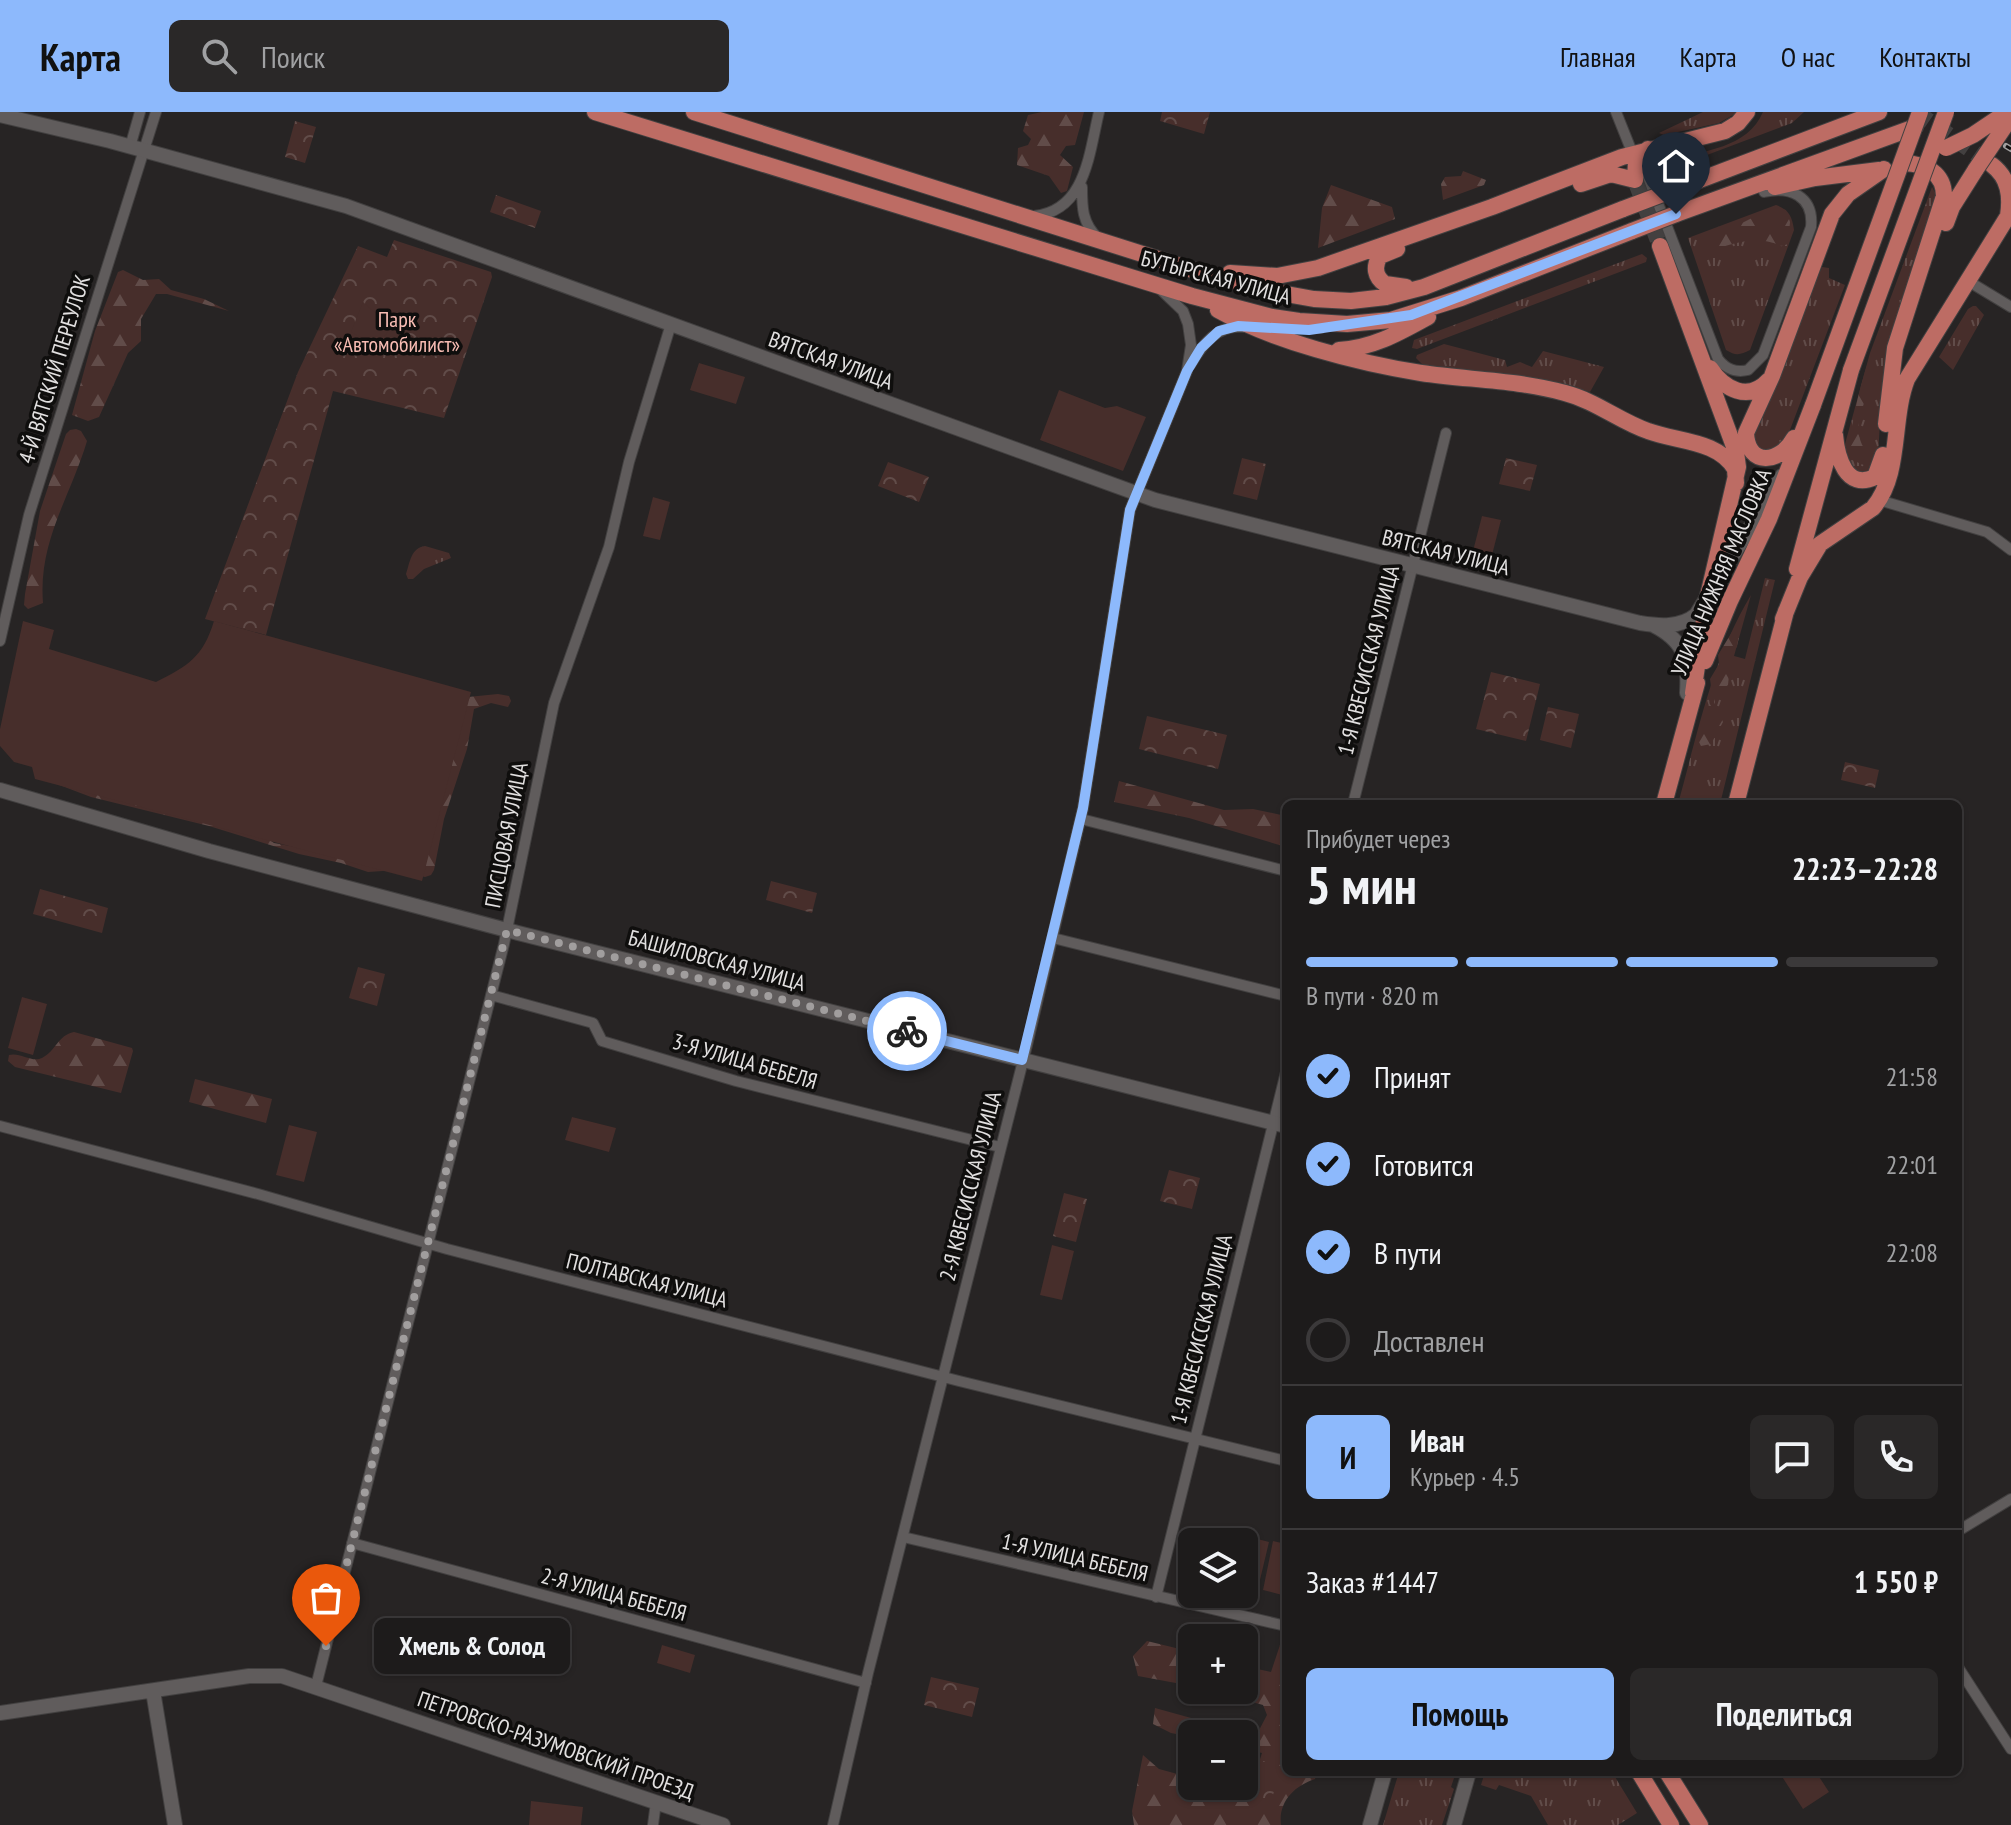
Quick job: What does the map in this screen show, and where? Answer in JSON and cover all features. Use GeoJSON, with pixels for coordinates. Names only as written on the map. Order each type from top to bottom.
{"type":"FeatureCollection","features":[{"type":"Feature","properties":{"kind":"main road","name":"БУТЫРСКАЯ УЛИЦА"},"geometry":{"type":"LineString","coordinates":[[595,112],[1192,296],[1272,317],[1347,324],[1401,318],[1461,298],[1918,119],[1958,112]]}},
{"type":"Feature","properties":{"kind":"main road","name":"БУТЫРСКАЯ УЛИЦА"},"geometry":{"type":"LineString","coordinates":[[694,112],[1196,271],[1281,294],[1336,301],[1386,297],[1424,287],[1879,112]]}},
{"type":"Feature","properties":{"kind":"main road"},"geometry":{"type":"LineString","coordinates":[[1196,271],[1270,276],[1318,268],[1634,158],[1655,147],[1725,131],[1738,123],[1747,112]]}},
{"type":"Feature","properties":{"kind":"main road"},"geometry":{"type":"LineString","coordinates":[[1830,131],[1850,112]]}},
{"type":"Feature","properties":{"kind":"main road"},"geometry":{"type":"LineString","coordinates":[[1737,800],[1837,414],[1946,112]]}},
{"type":"Feature","properties":{"kind":"main road"},"geometry":{"type":"LineString","coordinates":[[1723,197],[1764,192],[1815,178],[1884,169],[1946,148],[1973,135],[2007,112]]}},
{"type":"Feature","properties":{"kind":"main road"},"geometry":{"type":"LineString","coordinates":[[1896,426],[1903,350],[1948,216],[1984,167],[2011,117]]}},
{"type":"Feature","properties":{"kind":"main road"},"geometry":{"type":"LineString","coordinates":[[1884,169],[1848,194],[1832,214],[1772,376],[1746,433],[1755,454],[1771,458],[1786,451],[1813,405],[1918,119]]}},
{"type":"Feature","properties":{"kind":"main road"},"geometry":{"type":"LineString","coordinates":[[1424,287],[1385,284],[1376,274],[1377,260],[1387,253],[1613,174],[1635,180],[1634,158]]}},
{"type":"Feature","properties":{"kind":"main road"},"geometry":{"type":"LineString","coordinates":[[1837,414],[1836,448],[1844,471],[1857,479],[1873,479],[1879,472],[1882,457],[1895,348],[1944,196],[1944,184],[1937,174],[1921,165],[1904,163]]}},
{"type":"Feature","properties":{"kind":"main road"},"geometry":{"type":"LineString","coordinates":[[1783,619],[1800,577],[1820,544],[1873,508],[1879,500],[1889,475],[1907,379],[2006,222],[2010,210],[2007,184],[1999,171],[1984,167]]}},
{"type":"Feature","properties":{"kind":"main road"},"geometry":{"type":"LineString","coordinates":[[1666,242],[1736,452],[1738,467],[1707,600],[1693,693]]}},
{"type":"Feature","properties":{"kind":"main road"},"geometry":{"type":"LineString","coordinates":[[1192,296],[1253,328],[1318,348],[1419,372],[1539,387],[1588,400],[1648,431],[1720,453],[1735,469],[1736,483]]}},
{"type":"Feature","properties":{"kind":"main road"},"geometry":{"type":"LineString","coordinates":[[1318,348],[1359,348],[1387,339],[1461,298]]}},
{"type":"Feature","properties":{"kind":"main road"},"geometry":{"type":"LineString","coordinates":[[1697,342],[1717,378],[1732,390],[1754,391],[1772,376]]}},
{"type":"Feature","properties":{"kind":"main road","name":"УЛИЦА НИЖНЯЯ МАСЛОВКА"},"geometry":{"type":"LineString","coordinates":[[1665,800],[1693,693],[1723,615],[1769,519],[1813,405]]}},
{"type":"Feature","properties":{"kind":"main road"},"geometry":{"type":"LineString","coordinates":[[1641,1776],[1671,1825]]}},
{"type":"Feature","properties":{"kind":"main road"},"geometry":{"type":"LineString","coordinates":[[1669,1776],[1700,1825]]}},
{"type":"Feature","properties":{"kind":"street","name":"4-Й ВЯТСКИЙ ПЕРЕУЛОК"},"geometry":{"type":"LineString","coordinates":[[138,148],[140,112]]}},
{"type":"Feature","properties":{"kind":"street","name":"4-Й ВЯТСКИЙ ПЕРЕУЛОК"},"geometry":{"type":"LineString","coordinates":[[0,641],[29,515],[138,148],[156,112]]}},
{"type":"Feature","properties":{"kind":"street"},"geometry":{"type":"LineString","coordinates":[[1099,112],[1082,182],[1082,210],[1093,234],[1102,242]]}},
{"type":"Feature","properties":{"kind":"street"},"geometry":{"type":"LineString","coordinates":[[1616,112],[1666,242],[1718,359],[1734,371],[1748,370],[1763,355],[1811,227],[1810,208],[1800,195],[1782,189],[1764,192]]}},
{"type":"Feature","properties":{"kind":"street","name":"ВЯТСКАЯ УЛИЦА"},"geometry":{"type":"LineString","coordinates":[[0,115],[138,148],[346,206],[1136,494],[1652,625],[1671,635],[1682,650],[1688,675],[1686,717]]}},
{"type":"Feature","properties":{"kind":"street"},"geometry":{"type":"LineString","coordinates":[[1655,147],[1647,172],[1666,242]]}},
{"type":"Feature","properties":{"kind":"street"},"geometry":{"type":"LineString","coordinates":[[1613,174],[1634,158]]}},
{"type":"Feature","properties":{"kind":"street"},"geometry":{"type":"LineString","coordinates":[[1024,217],[1057,209],[1075,195],[1082,182]]}},
{"type":"Feature","properties":{"kind":"street"},"geometry":{"type":"LineString","coordinates":[[1968,281],[2011,307]]}},
{"type":"Feature","properties":{"kind":"street","name":"2-Я КВЕСИССКАЯ УЛИЦА"},"geometry":{"type":"LineString","coordinates":[[1153,284],[1183,311],[1191,345],[1187,371]]}},
{"type":"Feature","properties":{"kind":"street","name":"ПИСЦОВАЯ УЛИЦА"},"geometry":{"type":"LineString","coordinates":[[316,1686],[507,930],[554,703],[609,547],[629,462],[671,324]]}},
{"type":"Feature","properties":{"kind":"street","name":"2-Я КВЕСИССКАЯ УЛИЦА"},"geometry":{"type":"LineString","coordinates":[[833,1825],[1081,819],[1117,584],[1136,494],[1187,371],[1201,348],[1219,331],[1238,326],[1309,330],[1347,324]]}},
{"type":"Feature","properties":{"kind":"street","name":"1-Я КВЕСИССКАЯ УЛИЦА"},"geometry":{"type":"LineString","coordinates":[[1354,800],[1446,433]]}},
{"type":"Feature","properties":{"kind":"street"},"geometry":{"type":"LineString","coordinates":[[1707,600],[1759,508],[1793,459]]}},
{"type":"Feature","properties":{"kind":"street"},"geometry":{"type":"LineString","coordinates":[[1879,500],[1987,532],[2011,550]]}},
{"type":"Feature","properties":{"kind":"street","name":"ВЯТСКАЯ УЛИЦА"},"geometry":{"type":"LineString","coordinates":[[1652,625],[1683,622],[1696,615],[1707,600]]}},
{"type":"Feature","properties":{"kind":"street","name":"БАШИЛОВСКАЯ УЛИЦА"},"geometry":{"type":"LineString","coordinates":[[0,790],[209,851],[507,930],[1280,1124]]}},
{"type":"Feature","properties":{"kind":"street"},"geometry":{"type":"LineString","coordinates":[[1081,819],[1282,870]]}},
{"type":"Feature","properties":{"kind":"street"},"geometry":{"type":"LineString","coordinates":[[1053,938],[1282,995]]}},
{"type":"Feature","properties":{"kind":"street","name":"3-Я УЛИЦА БЕБЕЛЯ"},"geometry":{"type":"LineString","coordinates":[[491,995],[593,1023],[602,1041],[736,1081],[1000,1147]]}},
{"type":"Feature","properties":{"kind":"street","name":"1-Я КВЕСИССКАЯ УЛИЦА"},"geometry":{"type":"LineString","coordinates":[[1156,1597],[1280,1124]]}},
{"type":"Feature","properties":{"kind":"street","name":"ПОЛТАВСКАЯ УЛИЦА"},"geometry":{"type":"LineString","coordinates":[[0,1126],[258,1194],[428,1243],[942,1377],[1282,1460]]}},
{"type":"Feature","properties":{"kind":"street"},"geometry":{"type":"LineString","coordinates":[[1962,1529],[2011,1499]]}},
{"type":"Feature","properties":{"kind":"street","name":"1-Я УЛИЦА БЕБЕЛЯ"},"geometry":{"type":"LineString","coordinates":[[903,1537],[1282,1625]]}},
{"type":"Feature","properties":{"kind":"street","name":"2-Я УЛИЦА БЕБЕЛЯ"},"geometry":{"type":"LineString","coordinates":[[352,1543],[866,1683]]}},
{"type":"Feature","properties":{"kind":"street"},"geometry":{"type":"LineString","coordinates":[[1962,1673],[2011,1749]]}},
{"type":"Feature","properties":{"kind":"street","name":"ПЕТРОВСКО-РАЗУМОВСКИЙ ПРОЕЗД"},"geometry":{"type":"LineString","coordinates":[[0,1713],[266,1675],[282,1676],[723,1825]]}},
{"type":"Feature","properties":{"kind":"street"},"geometry":{"type":"LineString","coordinates":[[153,1691],[175,1825]]}},
{"type":"Feature","properties":{"kind":"street"},"geometry":{"type":"LineString","coordinates":[[1370,1825],[1384,1776]]}},
{"type":"Feature","properties":{"kind":"street"},"geometry":{"type":"LineString","coordinates":[[1454,1825],[1468,1776]]}},
{"type":"Feature","properties":{"kind":"street"},"geometry":{"type":"LineString","coordinates":[[653,1825],[656,1802]]}},
{"type":"Feature","properties":{"kind":"green space"},"geometry":{"type":"Polygon","coordinates":[[[1084,112],[1075,145],[1066,146],[1060,155],[1073,167],[1067,191],[1061,193],[1049,176],[1017,165],[1018,148],[1028,145],[1031,139],[1023,131],[1028,115],[1084,112]]]}},
{"type":"Feature","properties":{"kind":"green space"},"geometry":{"type":"Polygon","coordinates":[[[1162,112],[1210,112],[1204,134],[1160,121],[1162,112]]]}},
{"type":"Feature","properties":{"kind":"green space"},"geometry":{"type":"Polygon","coordinates":[[[1703,112],[1738,112],[1719,123],[1664,135],[1659,133],[1703,112]]]}},
{"type":"Feature","properties":{"kind":"green space"},"geometry":{"type":"Polygon","coordinates":[[[1763,112],[1804,112],[1792,123],[1667,170],[1663,163],[1736,141],[1756,124],[1763,112]]]}},
{"type":"Feature","properties":{"kind":"green space"},"geometry":{"type":"Polygon","coordinates":[[[295,121],[316,127],[305,163],[285,157],[295,121]]]}},
{"type":"Feature","properties":{"kind":"green space"},"geometry":{"type":"Polygon","coordinates":[[[1463,171],[1486,180],[1484,185],[1443,200],[1441,184],[1445,177],[1461,176],[1463,171]]]}},
{"type":"Feature","properties":{"kind":"green space"},"geometry":{"type":"Polygon","coordinates":[[[1331,185],[1392,207],[1395,219],[1318,248],[1322,208],[1331,185]]]}},
{"type":"Feature","properties":{"kind":"green space"},"geometry":{"type":"Polygon","coordinates":[[[1932,187],[1937,196],[1889,344],[1882,383],[1878,458],[1875,469],[1863,474],[1854,471],[1844,451],[1845,444],[1870,353],[1932,187]]]}},
{"type":"Feature","properties":{"kind":"green space"},"geometry":{"type":"Polygon","coordinates":[[[496,195],[541,211],[535,228],[490,212],[496,195]]]}},
{"type":"Feature","properties":{"kind":"green space"},"geometry":{"type":"Polygon","coordinates":[[[1776,205],[1789,214],[1794,230],[1750,350],[1733,353],[1726,350],[1688,238],[1776,205]]]}},
{"type":"Feature","properties":{"kind":"green space"},"geometry":{"type":"Polygon","coordinates":[[[1774,207],[1786,210],[1790,222],[1788,244],[1782,246],[1755,240],[1710,250],[1700,245],[1698,239],[1736,226],[1774,207]]]}},
{"type":"Feature","properties":{"kind":"green space","name":"Парк «Автомобилист»"},"geometry":{"type":"Polygon","coordinates":[[[394,240],[491,272],[492,277],[444,418],[333,391],[266,635],[205,619],[298,372],[358,246],[387,257],[394,240]]]}},
{"type":"Feature","properties":{"kind":"green space"},"geometry":{"type":"Polygon","coordinates":[[[1642,254],[1647,258],[1646,262],[1417,349],[1412,348],[1414,340],[1642,254]]]}},
{"type":"Feature","properties":{"kind":"green space"},"geometry":{"type":"Polygon","coordinates":[[[1822,267],[1829,268],[1829,278],[1845,285],[1785,443],[1771,453],[1756,447],[1752,431],[1822,267]]]}},
{"type":"Feature","properties":{"kind":"green space"},"geometry":{"type":"Polygon","coordinates":[[[123,270],[143,280],[159,279],[171,290],[204,299],[229,311],[167,294],[156,294],[141,319],[141,341],[128,353],[99,417],[88,421],[72,415],[95,331],[118,272],[123,270]]]}},
{"type":"Feature","properties":{"kind":"green space"},"geometry":{"type":"Polygon","coordinates":[[[363,302],[391,327],[378,346],[351,332],[363,302]]]}},
{"type":"Feature","properties":{"kind":"green space"},"geometry":{"type":"Polygon","coordinates":[[[1973,306],[1984,315],[1953,370],[1939,357],[1968,309],[1973,306]]]}},
{"type":"Feature","properties":{"kind":"green space"},"geometry":{"type":"Polygon","coordinates":[[[1444,344],[1505,360],[1507,367],[1520,362],[1532,367],[1543,351],[1604,367],[1590,392],[1535,378],[1423,365],[1416,358],[1444,344]]]}},
{"type":"Feature","properties":{"kind":"green space"},"geometry":{"type":"Polygon","coordinates":[[[1870,356],[1875,356],[1875,368],[1859,421],[1863,446],[1873,458],[1866,466],[1852,460],[1851,437],[1870,356]]]}},
{"type":"Feature","properties":{"kind":"green space"},"geometry":{"type":"Polygon","coordinates":[[[699,363],[745,377],[736,404],[690,390],[699,363]]]}},
{"type":"Feature","properties":{"kind":"green space"},"geometry":{"type":"Polygon","coordinates":[[[1059,390],[1105,408],[1117,406],[1146,417],[1123,471],[1040,440],[1059,390]]]}},
{"type":"Feature","properties":{"kind":"green space"},"geometry":{"type":"Polygon","coordinates":[[[76,429],[87,441],[50,540],[45,560],[43,603],[28,609],[24,605],[25,594],[40,511],[66,434],[76,429]]]}},
{"type":"Feature","properties":{"kind":"green space"},"geometry":{"type":"Polygon","coordinates":[[[1242,458],[1266,464],[1257,500],[1233,494],[1242,458]]]}},
{"type":"Feature","properties":{"kind":"green space"},"geometry":{"type":"Polygon","coordinates":[[[1506,458],[1537,465],[1530,491],[1499,484],[1506,458]]]}},
{"type":"Feature","properties":{"kind":"green space"},"geometry":{"type":"Polygon","coordinates":[[[888,462],[929,477],[919,502],[878,486],[888,462]]]}},
{"type":"Feature","properties":{"kind":"green space"},"geometry":{"type":"Polygon","coordinates":[[[653,497],[670,502],[660,540],[643,536],[653,497]]]}},
{"type":"Feature","properties":{"kind":"green space"},"geometry":{"type":"Polygon","coordinates":[[[1482,516],[1501,520],[1492,555],[1473,551],[1482,516]]]}},
{"type":"Feature","properties":{"kind":"green space"},"geometry":{"type":"Polygon","coordinates":[[[425,546],[449,553],[451,558],[408,579],[406,574],[412,556],[425,546]]]}},
{"type":"Feature","properties":{"kind":"green space"},"geometry":{"type":"Polygon","coordinates":[[[1765,578],[1775,580],[1721,800],[1679,800],[1716,671],[1751,595],[1734,656],[1745,659],[1765,578]]]}},
{"type":"Feature","properties":{"kind":"green space"},"geometry":{"type":"Polygon","coordinates":[[[23,621],[54,630],[49,649],[156,682],[193,659],[205,643],[214,621],[471,692],[422,881],[35,779],[32,767],[14,762],[0,746],[0,729],[23,621]]]}},
{"type":"Feature","properties":{"kind":"green space"},"geometry":{"type":"Polygon","coordinates":[[[1732,632],[1739,634],[1737,647],[1721,661],[1729,675],[1728,685],[1717,693],[1714,702],[1723,722],[1711,744],[1701,746],[1698,740],[1710,702],[1710,679],[1719,664],[1718,655],[1732,632]]]}},
{"type":"Feature","properties":{"kind":"green space"},"geometry":{"type":"Polygon","coordinates":[[[1491,672],[1540,684],[1526,741],[1476,729],[1491,672]]]}},
{"type":"Feature","properties":{"kind":"green space"},"geometry":{"type":"Polygon","coordinates":[[[498,694],[509,696],[511,701],[508,707],[491,703],[474,709],[467,749],[444,819],[434,870],[425,877],[397,870],[368,872],[209,826],[91,797],[54,783],[255,830],[274,843],[318,851],[458,698],[498,694]]]}},
{"type":"Feature","properties":{"kind":"green space"},"geometry":{"type":"Polygon","coordinates":[[[1548,707],[1579,714],[1571,748],[1540,740],[1548,707]]]}},
{"type":"Feature","properties":{"kind":"green space"},"geometry":{"type":"Polygon","coordinates":[[[1147,716],[1227,735],[1218,769],[1139,749],[1147,716]]]}},
{"type":"Feature","properties":{"kind":"green space"},"geometry":{"type":"Polygon","coordinates":[[[1845,762],[1879,770],[1875,788],[1841,780],[1845,762]]]}},
{"type":"Feature","properties":{"kind":"green space"},"geometry":{"type":"Polygon","coordinates":[[[1119,781],[1224,810],[1253,809],[1282,815],[1282,846],[1189,818],[1114,802],[1119,781]]]}},
{"type":"Feature","properties":{"kind":"green space"},"geometry":{"type":"Polygon","coordinates":[[[771,881],[817,893],[812,913],[766,900],[771,881]]]}},
{"type":"Feature","properties":{"kind":"green space"},"geometry":{"type":"Polygon","coordinates":[[[40,889],[108,908],[102,933],[33,914],[40,889]]]}},
{"type":"Feature","properties":{"kind":"green space"},"geometry":{"type":"Polygon","coordinates":[[[358,967],[385,974],[377,1006],[349,998],[358,967]]]}},
{"type":"Feature","properties":{"kind":"green space"},"geometry":{"type":"Polygon","coordinates":[[[22,997],[47,1004],[33,1055],[8,1048],[22,997]]]}},
{"type":"Feature","properties":{"kind":"green space"},"geometry":{"type":"Polygon","coordinates":[[[74,1032],[132,1048],[121,1093],[15,1067],[8,1061],[9,1055],[13,1054],[42,1058],[64,1036],[74,1032]]]}},
{"type":"Feature","properties":{"kind":"green space"},"geometry":{"type":"Polygon","coordinates":[[[195,1079],[272,1099],[266,1123],[189,1102],[195,1079]]]}},
{"type":"Feature","properties":{"kind":"green space"},"geometry":{"type":"Polygon","coordinates":[[[572,1117],[616,1128],[609,1152],[565,1140],[572,1117]]]}},
{"type":"Feature","properties":{"kind":"green space"},"geometry":{"type":"Polygon","coordinates":[[[289,1125],[317,1132],[304,1182],[276,1175],[289,1125]]]}},
{"type":"Feature","properties":{"kind":"green space"},"geometry":{"type":"Polygon","coordinates":[[[1169,1170],[1200,1178],[1192,1209],[1160,1201],[1169,1170]]]}},
{"type":"Feature","properties":{"kind":"green space"},"geometry":{"type":"Polygon","coordinates":[[[1064,1193],[1087,1199],[1076,1242],[1053,1236],[1064,1193]]]}},
{"type":"Feature","properties":{"kind":"green space"},"geometry":{"type":"Polygon","coordinates":[[[1052,1245],[1074,1251],[1062,1300],[1040,1295],[1052,1245]]]}},
{"type":"Feature","properties":{"kind":"green space"},"geometry":{"type":"Polygon","coordinates":[[[1258,1539],[1269,1542],[1258,1584],[1258,1539]]]}},
{"type":"Feature","properties":{"kind":"green space"},"geometry":{"type":"Polygon","coordinates":[[[1273,1541],[1282,1543],[1282,1595],[1263,1590],[1273,1541]]]}},
{"type":"Feature","properties":{"kind":"green space"},"geometry":{"type":"Polygon","coordinates":[[[1282,1639],[1282,1776],[1316,1776],[1289,1796],[1282,1809],[1281,1825],[1134,1825],[1132,1811],[1143,1755],[1159,1769],[1178,1774],[1178,1800],[1258,1800],[1258,1765],[1262,1753],[1258,1752],[1258,1732],[1267,1715],[1263,1705],[1258,1704],[1258,1669],[1271,1672],[1282,1639]]]}},
{"type":"Feature","properties":{"kind":"green space"},"geometry":{"type":"Polygon","coordinates":[[[1147,1641],[1178,1649],[1178,1683],[1138,1676],[1133,1656],[1147,1641]]]}},
{"type":"Feature","properties":{"kind":"green space"},"geometry":{"type":"Polygon","coordinates":[[[662,1645],[695,1655],[690,1673],[657,1663],[662,1645]]]}},
{"type":"Feature","properties":{"kind":"green space"},"geometry":{"type":"Polygon","coordinates":[[[931,1677],[979,1688],[972,1717],[924,1705],[931,1677]]]}},
{"type":"Feature","properties":{"kind":"green space"},"geometry":{"type":"Polygon","coordinates":[[[1155,1708],[1198,1720],[1178,1720],[1178,1734],[1171,1733],[1153,1724],[1155,1708]]]}},
{"type":"Feature","properties":{"kind":"green space"},"geometry":{"type":"Polygon","coordinates":[[[1263,1761],[1282,1767],[1271,1801],[1258,1797],[1258,1776],[1263,1761]]]}},
{"type":"Feature","properties":{"kind":"green space"},"geometry":{"type":"Polygon","coordinates":[[[1398,1776],[1455,1776],[1451,1787],[1454,1789],[1442,1825],[1383,1825],[1398,1776]]]}},
{"type":"Feature","properties":{"kind":"green space"},"geometry":{"type":"Polygon","coordinates":[[[1484,1776],[1614,1776],[1637,1813],[1618,1825],[1548,1825],[1531,1796],[1499,1785],[1496,1790],[1481,1785],[1484,1776]]]}},
{"type":"Feature","properties":{"kind":"green space"},"geometry":{"type":"Polygon","coordinates":[[[1782,1776],[1819,1776],[1829,1792],[1803,1809],[1782,1776]]]}},
{"type":"Feature","properties":{"kind":"green space"},"geometry":{"type":"Polygon","coordinates":[[[531,1801],[583,1807],[581,1825],[529,1825],[531,1801]]]}},
{"type":"Feature","properties":{"kind":"tunnel"},"geometry":{"type":"LineString","coordinates":[[1916,112],[1992,165]]}},
{"type":"Feature","properties":{"kind":"tunnel"},"geometry":{"type":"LineString","coordinates":[[1635,180],[1660,246]]}},
{"type":"Feature","properties":{"kind":"railway"},"geometry":{"type":"LineString","coordinates":[[2006,146],[2011,149]]}},
{"type":"Feature","properties":{"kind":"way so far"},"geometry":{"type":"LineString","coordinates":[[326,1646],[507,930],[907,1031]]}},
{"type":"Feature","properties":{"kind":"place","name":"Хмель & Солод"},"geometry":{"type":"Point","coordinates":[326,1646]}},
{"type":"Feature","properties":{"kind":"route"},"geometry":{"type":"LineString","coordinates":[[907,1031],[1022,1060],[1083,808],[1130,510],[1187,371],[1210,338],[1219,331],[1238,326],[1309,330],[1411,315],[1676,214]]}}]}
